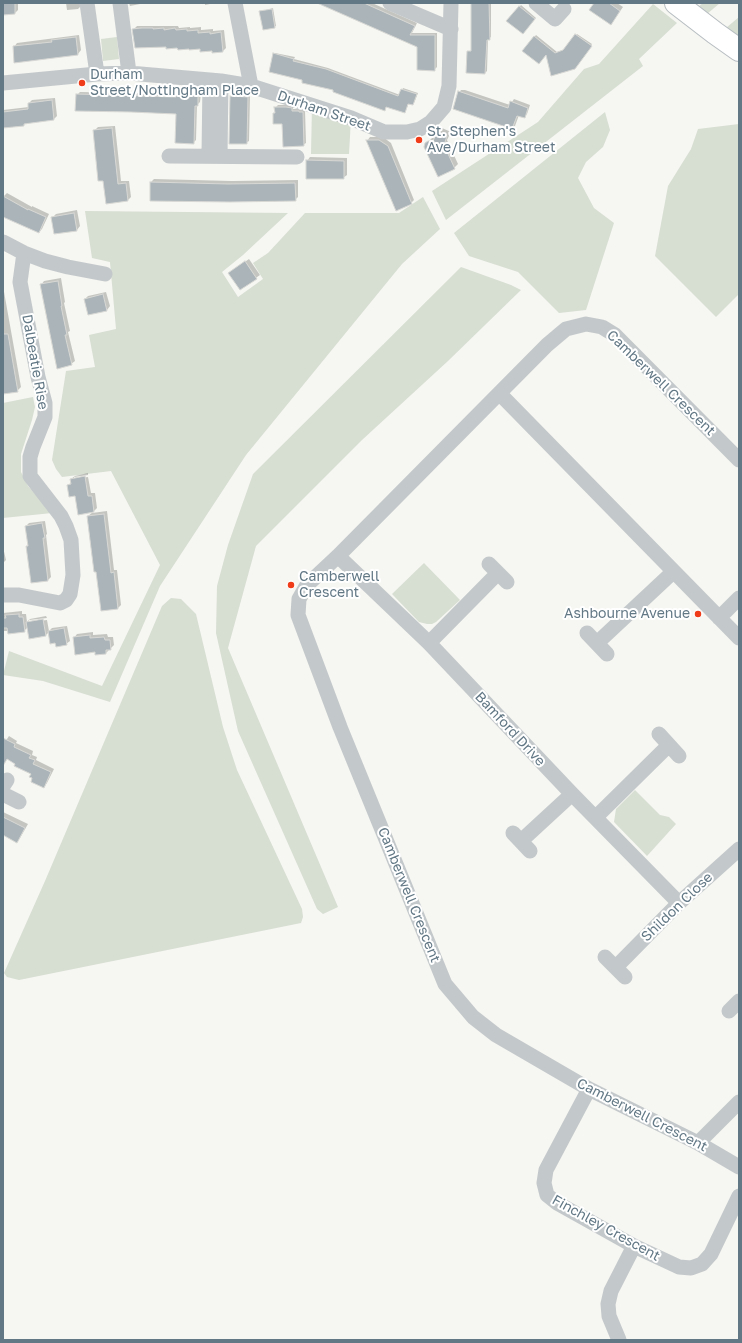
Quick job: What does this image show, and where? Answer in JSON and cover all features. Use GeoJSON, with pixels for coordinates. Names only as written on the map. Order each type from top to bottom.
{"type":"FeatureCollection","features":[{"type":"Feature","properties":{"kind":"main road"},"geometry":{"type":"LineString","coordinates":[[684,9],[739,50]]}},
{"type":"Feature","properties":{"kind":"street"},"geometry":{"type":"LineString","coordinates":[[87,3],[97,74]]}},
{"type":"Feature","properties":{"kind":"street"},"geometry":{"type":"LineString","coordinates":[[120,3],[129,73]]}},
{"type":"Feature","properties":{"kind":"street"},"geometry":{"type":"LineString","coordinates":[[235,3],[251,86]]}},
{"type":"Feature","properties":{"kind":"street"},"geometry":{"type":"LineString","coordinates":[[390,3],[450,29]]}},
{"type":"Feature","properties":{"kind":"street","name":"Durham Street"},"geometry":{"type":"LineString","coordinates":[[3,83],[97,74],[129,73],[216,81],[251,86],[351,118],[384,132],[407,132],[420,129],[431,122],[444,107],[449,86],[451,3]]}},
{"type":"Feature","properties":{"kind":"street"},"geometry":{"type":"LineString","coordinates":[[536,3],[556,18]]}},
{"type":"Feature","properties":{"kind":"street"},"geometry":{"type":"LineString","coordinates":[[214,156],[216,81]]}},
{"type":"Feature","properties":{"kind":"street"},"geometry":{"type":"LineString","coordinates":[[169,156],[298,157]]}},
{"type":"Feature","properties":{"kind":"street"},"geometry":{"type":"LineString","coordinates":[[3,242],[24,253],[45,261],[105,274]]}},
{"type":"Feature","properties":{"kind":"street","name":"Dalbeatie Rise"},"geometry":{"type":"LineString","coordinates":[[3,595],[19,595],[60,603],[66,600],[70,594],[73,576],[71,540],[61,516],[30,476],[30,457],[32,447],[45,417],[45,403],[38,377],[20,282],[24,253]]}},
{"type":"Feature","properties":{"kind":"street","name":"Camberwell Crescent"},"geometry":{"type":"LineString","coordinates":[[739,460],[615,335],[602,327],[586,324],[566,329],[547,345],[500,394],[307,585],[299,599],[298,615],[343,734],[445,984],[473,1017],[496,1035],[589,1089],[698,1143],[739,1167]]}},
{"type":"Feature","properties":{"kind":"street"},"geometry":{"type":"LineString","coordinates":[[500,394],[739,638]]}},
{"type":"Feature","properties":{"kind":"street","name":"Bamford Drive"},"geometry":{"type":"LineString","coordinates":[[338,556],[429,643],[572,794],[679,903]]}},
{"type":"Feature","properties":{"kind":"street"},"geometry":{"type":"LineString","coordinates":[[597,643],[674,572]]}},
{"type":"Feature","properties":{"kind":"street"},"geometry":{"type":"LineString","coordinates":[[429,643],[498,573]]}},
{"type":"Feature","properties":{"kind":"street"},"geometry":{"type":"LineString","coordinates":[[719,618],[739,598]]}},
{"type":"Feature","properties":{"kind":"street"},"geometry":{"type":"LineString","coordinates":[[658,734],[679,756]]}},
{"type":"Feature","properties":{"kind":"street"},"geometry":{"type":"LineString","coordinates":[[596,817],[669,745]]}},
{"type":"Feature","properties":{"kind":"street"},"geometry":{"type":"LineString","coordinates":[[4,787],[19,802]]}},
{"type":"Feature","properties":{"kind":"street"},"geometry":{"type":"LineString","coordinates":[[521,841],[572,794]]}},
{"type":"Feature","properties":{"kind":"street","name":"Shildon Close"},"geometry":{"type":"LineString","coordinates":[[605,957],[620,972],[679,903],[739,849]]}},
{"type":"Feature","properties":{"kind":"street","name":"Finchley Crescent"},"geometry":{"type":"LineString","coordinates":[[589,1089],[546,1170],[544,1183],[547,1195],[557,1203],[634,1246],[679,1268],[690,1268],[702,1264],[712,1254],[739,1196]]}},
{"type":"Feature","properties":{"kind":"street"},"geometry":{"type":"LineString","coordinates":[[698,1143],[739,1102]]}},
{"type":"Feature","properties":{"kind":"street"},"geometry":{"type":"LineString","coordinates":[[619,1340],[609,1316],[608,1304],[611,1291],[634,1246]]}},
{"type":"Feature","properties":{"kind":"shaded area"},"geometry":{"type":"Polygon","coordinates":[[[703,3],[720,3],[707,14],[698,7],[703,3]]]}},
{"type":"Feature","properties":{"kind":"shaded area"},"geometry":{"type":"Polygon","coordinates":[[[653,4],[677,23],[639,59],[643,66],[446,220],[432,191],[538,122],[584,69],[599,64],[653,4]]]}},
{"type":"Feature","properties":{"kind":"shaded area"},"geometry":{"type":"Polygon","coordinates":[[[739,17],[739,37],[726,28],[739,17]]]}},
{"type":"Feature","properties":{"kind":"shaded area"},"geometry":{"type":"Polygon","coordinates":[[[117,37],[119,59],[103,61],[101,39],[117,37]]]}},
{"type":"Feature","properties":{"kind":"shaded area"},"geometry":{"type":"Polygon","coordinates":[[[312,106],[351,118],[349,154],[311,154],[312,106]]]}},
{"type":"Feature","properties":{"kind":"shaded area"},"geometry":{"type":"Polygon","coordinates":[[[605,112],[610,130],[603,147],[586,162],[578,178],[594,208],[614,223],[586,310],[559,313],[518,272],[469,256],[454,233],[605,112]]]}},
{"type":"Feature","properties":{"kind":"shaded area"},"geometry":{"type":"Polygon","coordinates":[[[739,124],[739,294],[716,317],[655,256],[668,186],[691,149],[698,129],[739,124]]]}},
{"type":"Feature","properties":{"kind":"shaded area"},"geometry":{"type":"Polygon","coordinates":[[[423,197],[440,229],[402,264],[246,455],[160,586],[110,702],[43,681],[3,675],[9,651],[102,686],[160,565],[111,471],[62,477],[52,460],[66,371],[95,367],[89,335],[116,329],[110,262],[92,258],[85,211],[288,213],[243,255],[222,272],[238,297],[263,279],[253,263],[268,253],[305,213],[399,213],[423,197]]]}},
{"type":"Feature","properties":{"kind":"shaded area"},"geometry":{"type":"Polygon","coordinates":[[[461,267],[521,290],[448,361],[362,440],[256,546],[228,648],[338,907],[323,914],[317,909],[238,731],[216,633],[217,586],[228,545],[253,474],[461,267]]]}},
{"type":"Feature","properties":{"kind":"shaded area"},"geometry":{"type":"Polygon","coordinates":[[[33,397],[35,407],[21,454],[21,472],[28,486],[52,513],[3,518],[3,403],[33,397]]]}},
{"type":"Feature","properties":{"kind":"shaded area"},"geometry":{"type":"Polygon","coordinates":[[[424,563],[460,600],[432,624],[419,622],[392,594],[424,563]]]}},
{"type":"Feature","properties":{"kind":"shaded area"},"geometry":{"type":"Polygon","coordinates":[[[171,598],[181,599],[196,614],[223,727],[237,770],[302,909],[303,917],[301,923],[19,980],[7,977],[4,973],[45,881],[162,606],[171,598]]]}},
{"type":"Feature","properties":{"kind":"shaded area"},"geometry":{"type":"Polygon","coordinates":[[[635,790],[660,815],[669,817],[676,824],[647,856],[614,822],[616,809],[635,790]]]}},
{"type":"Feature","properties":{"kind":"building"},"geometry":{"type":"Polygon","coordinates":[[[3,3],[15,3],[15,14],[3,15],[3,3]]]}},
{"type":"Feature","properties":{"kind":"building"},"geometry":{"type":"Polygon","coordinates":[[[317,3],[364,3],[415,26],[410,35],[435,35],[435,71],[417,70],[417,47],[317,3]]]}},
{"type":"Feature","properties":{"kind":"building"},"geometry":{"type":"Polygon","coordinates":[[[471,3],[489,3],[490,40],[487,40],[485,74],[466,73],[467,51],[471,51],[471,3]]]}},
{"type":"Feature","properties":{"kind":"building"},"geometry":{"type":"Polygon","coordinates":[[[594,3],[609,3],[620,11],[611,25],[589,10],[594,3]]]}},
{"type":"Feature","properties":{"kind":"building"},"geometry":{"type":"Polygon","coordinates":[[[519,6],[535,19],[523,34],[506,21],[519,6]]]}},
{"type":"Feature","properties":{"kind":"building"},"geometry":{"type":"Polygon","coordinates":[[[272,9],[275,28],[263,30],[259,11],[272,9]]]}},
{"type":"Feature","properties":{"kind":"building"},"geometry":{"type":"Polygon","coordinates":[[[164,28],[164,30],[175,28],[176,30],[187,29],[187,31],[198,30],[198,33],[210,32],[210,34],[221,32],[223,52],[200,52],[200,49],[178,50],[177,48],[166,49],[166,47],[135,48],[132,29],[164,28]]]}},
{"type":"Feature","properties":{"kind":"building"},"geometry":{"type":"Polygon","coordinates":[[[575,34],[592,46],[575,69],[551,76],[546,55],[539,64],[522,51],[534,36],[555,53],[563,50],[575,34]]]}},
{"type":"Feature","properties":{"kind":"building"},"geometry":{"type":"Polygon","coordinates":[[[76,37],[78,55],[14,63],[13,46],[52,42],[51,40],[76,37]]]}},
{"type":"Feature","properties":{"kind":"building"},"geometry":{"type":"Polygon","coordinates":[[[273,53],[294,59],[293,61],[326,69],[398,96],[401,89],[417,94],[413,105],[408,104],[405,113],[386,107],[385,111],[333,92],[333,90],[302,83],[302,80],[269,72],[273,53]]]}},
{"type":"Feature","properties":{"kind":"building"},"geometry":{"type":"Polygon","coordinates":[[[458,91],[508,108],[510,101],[528,108],[525,118],[517,116],[512,129],[453,109],[458,91]]]}},
{"type":"Feature","properties":{"kind":"building"},"geometry":{"type":"Polygon","coordinates":[[[76,94],[176,97],[176,95],[198,96],[198,106],[195,106],[194,144],[175,143],[176,114],[75,111],[76,94]]]}},
{"type":"Feature","properties":{"kind":"building"},"geometry":{"type":"Polygon","coordinates":[[[230,96],[248,97],[247,144],[229,144],[230,96]]]}},
{"type":"Feature","properties":{"kind":"building"},"geometry":{"type":"Polygon","coordinates":[[[52,100],[54,120],[24,124],[24,126],[3,128],[3,112],[28,109],[28,103],[52,100]]]}},
{"type":"Feature","properties":{"kind":"building"},"geometry":{"type":"Polygon","coordinates":[[[274,107],[292,108],[292,111],[303,112],[304,146],[283,147],[282,124],[273,124],[273,113],[275,113],[274,107]]]}},
{"type":"Feature","properties":{"kind":"building"},"geometry":{"type":"Polygon","coordinates":[[[112,128],[118,184],[126,183],[128,201],[106,204],[103,181],[98,181],[93,130],[112,128]]]}},
{"type":"Feature","properties":{"kind":"building"},"geometry":{"type":"Polygon","coordinates":[[[437,132],[447,136],[444,145],[455,169],[438,177],[424,147],[425,143],[428,141],[433,141],[437,132]]]}},
{"type":"Feature","properties":{"kind":"building"},"geometry":{"type":"Polygon","coordinates":[[[366,140],[379,140],[388,146],[412,204],[396,211],[366,140]]]}},
{"type":"Feature","properties":{"kind":"building"},"geometry":{"type":"Polygon","coordinates":[[[306,160],[344,161],[344,179],[306,179],[306,160]]]}},
{"type":"Feature","properties":{"kind":"building"},"geometry":{"type":"Polygon","coordinates":[[[150,182],[228,184],[295,183],[296,201],[150,201],[150,182]]]}},
{"type":"Feature","properties":{"kind":"building"},"geometry":{"type":"Polygon","coordinates":[[[3,196],[28,210],[46,217],[39,233],[3,217],[3,196]]]}},
{"type":"Feature","properties":{"kind":"building"},"geometry":{"type":"Polygon","coordinates":[[[74,213],[77,231],[54,234],[51,217],[74,213]]]}},
{"type":"Feature","properties":{"kind":"building"},"geometry":{"type":"Polygon","coordinates":[[[245,261],[257,279],[240,290],[228,273],[245,261]]]}},
{"type":"Feature","properties":{"kind":"building"},"geometry":{"type":"Polygon","coordinates":[[[58,281],[67,335],[65,335],[72,365],[57,369],[40,284],[58,281]]]}},
{"type":"Feature","properties":{"kind":"building"},"geometry":{"type":"Polygon","coordinates":[[[103,294],[107,311],[88,315],[84,299],[103,294]]]}},
{"type":"Feature","properties":{"kind":"building"},"geometry":{"type":"Polygon","coordinates":[[[3,334],[8,334],[18,392],[3,394],[3,334]]]}},
{"type":"Feature","properties":{"kind":"building"},"geometry":{"type":"Polygon","coordinates":[[[85,476],[88,496],[92,496],[94,512],[78,515],[75,496],[69,497],[67,485],[71,484],[70,479],[85,476]]]}},
{"type":"Feature","properties":{"kind":"building"},"geometry":{"type":"Polygon","coordinates":[[[104,514],[111,573],[114,572],[118,609],[101,611],[96,572],[94,572],[87,516],[104,514]]]}},
{"type":"Feature","properties":{"kind":"building"},"geometry":{"type":"Polygon","coordinates":[[[42,523],[45,538],[43,538],[48,581],[31,583],[25,526],[42,523]]]}},
{"type":"Feature","properties":{"kind":"building"},"geometry":{"type":"Polygon","coordinates":[[[19,614],[19,617],[23,617],[25,632],[8,634],[7,628],[3,628],[3,618],[6,618],[5,615],[19,614]]]}},
{"type":"Feature","properties":{"kind":"building"},"geometry":{"type":"Polygon","coordinates":[[[43,619],[46,636],[29,639],[26,622],[43,619]]]}},
{"type":"Feature","properties":{"kind":"building"},"geometry":{"type":"Polygon","coordinates":[[[64,628],[67,645],[56,647],[55,643],[50,644],[48,631],[64,628]]]}},
{"type":"Feature","properties":{"kind":"building"},"geometry":{"type":"Polygon","coordinates":[[[90,635],[90,638],[104,637],[105,640],[110,640],[111,650],[106,650],[106,654],[95,655],[95,652],[75,655],[73,637],[90,635]]]}},
{"type":"Feature","properties":{"kind":"building"},"geometry":{"type":"Polygon","coordinates":[[[3,738],[15,744],[14,747],[31,755],[29,758],[35,760],[33,764],[51,772],[44,788],[31,782],[32,778],[29,777],[31,774],[14,766],[15,764],[7,759],[3,766],[3,738]]]}},
{"type":"Feature","properties":{"kind":"building"},"geometry":{"type":"Polygon","coordinates":[[[3,817],[25,828],[17,843],[3,835],[3,817]]]}},
{"type":"Feature","properties":{"kind":"place","name":"Durham Street/Nottingham Place"},"geometry":{"type":"Point","coordinates":[82,83]}},
{"type":"Feature","properties":{"kind":"place","name":"St. Stephen's Ave/Durham Street"},"geometry":{"type":"Point","coordinates":[419,140]}},
{"type":"Feature","properties":{"kind":"place","name":"Camberwell Crescent"},"geometry":{"type":"Point","coordinates":[291,585]}},
{"type":"Feature","properties":{"kind":"place","name":"Ashbourne Avenue"},"geometry":{"type":"Point","coordinates":[698,614]}}]}
